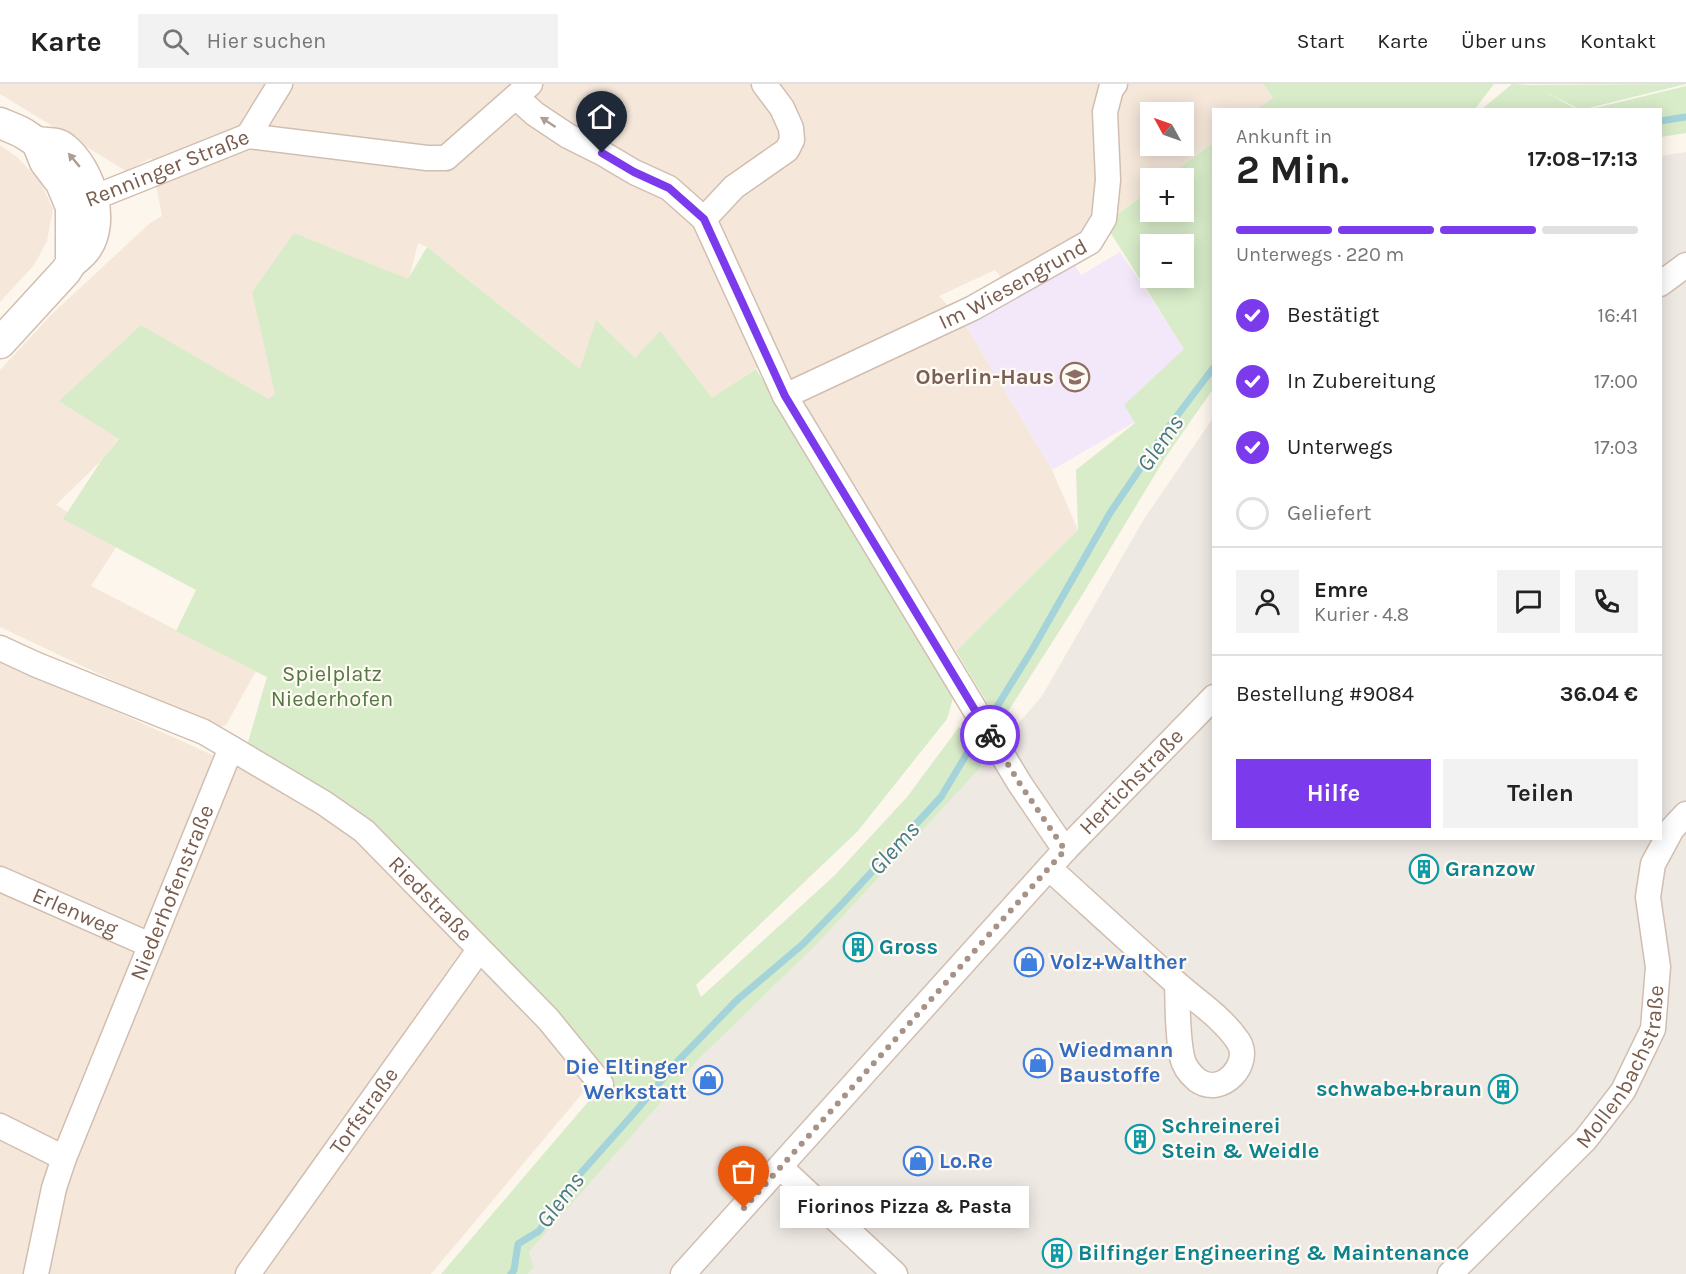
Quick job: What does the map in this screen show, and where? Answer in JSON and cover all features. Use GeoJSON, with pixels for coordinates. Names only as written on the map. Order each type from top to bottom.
{"type":"FeatureCollection","features":[{"type":"Feature","properties":{"kind":"street"},"geometry":{"type":"LineString","coordinates":[[248,136],[280,84]]}},
{"type":"Feature","properties":{"kind":"street"},"geometry":{"type":"LineString","coordinates":[[704,219],[734,187],[787,150],[792,140],[791,128],[782,108],[764,84]]}},
{"type":"Feature","properties":{"kind":"street","name":"Im Wiesengrund"},"geometry":{"type":"LineString","coordinates":[[785,396],[973,308],[1089,242],[1104,219],[1108,180],[1106,112],[1111,89],[1115,84]]}},
{"type":"Feature","properties":{"kind":"street"},"geometry":{"type":"LineString","coordinates":[[523,90],[535,114],[568,136],[669,188],[704,219],[785,396],[1020,784],[1065,850]]}},
{"type":"Feature","properties":{"kind":"street","name":"Renninger Straße"},"geometry":{"type":"LineString","coordinates":[[0,343],[71,263],[82,203],[248,136],[426,158],[446,158],[523,90]]}},
{"type":"Feature","properties":{"kind":"street"},"geometry":{"type":"LineString","coordinates":[[0,123],[37,142],[45,162],[61,183],[82,203]]}},
{"type":"Feature","properties":{"kind":"street"},"geometry":{"type":"LineString","coordinates":[[1662,283],[1686,266]]}},
{"type":"Feature","properties":{"kind":"street"},"geometry":{"type":"LineString","coordinates":[[0,648],[204,732],[231,748]]}},
{"type":"Feature","properties":{"kind":"street","name":"Hertichstraße"},"geometry":{"type":"LineString","coordinates":[[683,1274],[1065,850],[1212,699]]}},
{"type":"Feature","properties":{"kind":"street","name":"Niederhofenstraße"},"geometry":{"type":"LineString","coordinates":[[36,1274],[54,1188],[64,1158],[231,748]]}},
{"type":"Feature","properties":{"kind":"street","name":"Riedstraße"},"geometry":{"type":"LineString","coordinates":[[231,748],[324,803],[363,831],[548,1019],[601,1084]]}},
{"type":"Feature","properties":{"kind":"street","name":"Mollenbachstraße"},"geometry":{"type":"LineString","coordinates":[[1450,1274],[1585,1140],[1623,1090],[1653,1029],[1658,967],[1648,897],[1653,864],[1672,828],[1686,814]]}},
{"type":"Feature","properties":{"kind":"street"},"geometry":{"type":"LineString","coordinates":[[1049,868],[1177,984]]}},
{"type":"Feature","properties":{"kind":"street","name":"Erlenweg"},"geometry":{"type":"LineString","coordinates":[[0,879],[150,945]]}},
{"type":"Feature","properties":{"kind":"street","name":"Torfstraße"},"geometry":{"type":"LineString","coordinates":[[249,1274],[479,950]]}},
{"type":"Feature","properties":{"kind":"street"},"geometry":{"type":"LineString","coordinates":[[0,1126],[64,1158]]}},
{"type":"Feature","properties":{"kind":"street"},"geometry":{"type":"LineString","coordinates":[[780,1167],[895,1274]]}},
{"type":"Feature","properties":{"kind":"shaded area"},"geometry":{"type":"Polygon","coordinates":[[[0,84],[1263,84],[1273,98],[1259,108],[1212,108],[1212,144],[1179,168],[1140,168],[1140,198],[1105,224],[1005,283],[995,270],[939,296],[965,324],[1052,470],[1078,530],[956,651],[882,539],[776,355],[712,399],[660,332],[635,359],[580,369],[427,247],[418,243],[409,279],[347,437],[236,425],[119,438],[101,461],[56,505],[119,543],[91,586],[256,671],[226,725],[219,727],[199,721],[0,627],[0,370],[52,314],[150,223],[162,216],[151,158],[126,171],[0,94],[0,84]]]}},
{"type":"Feature","properties":{"kind":"shaded area"},"geometry":{"type":"Polygon","coordinates":[[[0,145],[17,157],[40,181],[53,209],[47,241],[34,265],[0,302],[0,145]]]}},
{"type":"Feature","properties":{"kind":"shaded area"},"geometry":{"type":"Polygon","coordinates":[[[1686,152],[1686,1274],[528,1274],[534,1267],[529,1252],[676,1084],[818,943],[981,767],[1042,696],[1144,519],[1212,419],[1212,840],[1662,840],[1662,156],[1686,152]]]}},
{"type":"Feature","properties":{"kind":"shaded area","name":"Oberlin-Haus"},"geometry":{"type":"Polygon","coordinates":[[[1120,252],[1140,282],[1140,288],[1144,288],[1185,349],[1124,405],[1135,422],[1052,470],[965,324],[1072,260],[1081,275],[1120,252]]]}},
{"type":"Feature","properties":{"kind":"shaded area"},"geometry":{"type":"Polygon","coordinates":[[[0,660],[297,795],[359,840],[591,1083],[431,1274],[0,1274],[0,660]]]}},
{"type":"Feature","properties":{"kind":"green space"},"geometry":{"type":"Polygon","coordinates":[[[1263,84],[1494,84],[1476,108],[1258,108],[1273,98],[1263,84]]]}},
{"type":"Feature","properties":{"kind":"green space"},"geometry":{"type":"Polygon","coordinates":[[[1512,84],[1686,84],[1588,108],[1577,108],[1542,90],[1574,108],[1483,108],[1512,84]]]}},
{"type":"Feature","properties":{"kind":"green space"},"geometry":{"type":"Polygon","coordinates":[[[1686,86],[1686,133],[1662,137],[1662,108],[1595,108],[1686,86]]]}},
{"type":"Feature","properties":{"kind":"green space"},"geometry":{"type":"Polygon","coordinates":[[[1212,144],[1212,390],[1165,458],[1081,597],[1000,724],[956,651],[1078,530],[1076,470],[1135,423],[1124,405],[1184,349],[1145,288],[1194,288],[1194,234],[1140,234],[1140,279],[1105,224],[1140,198],[1140,222],[1194,222],[1194,168],[1179,168],[1212,144]]]}},
{"type":"Feature","properties":{"kind":"green space","name":"Spielplatz Niederhofen"},"geometry":{"type":"Polygon","coordinates":[[[294,233],[408,279],[427,247],[580,369],[596,320],[635,358],[660,331],[712,398],[756,369],[954,695],[947,719],[857,832],[696,985],[701,997],[834,876],[907,797],[959,727],[983,749],[981,767],[818,943],[699,1059],[529,1252],[534,1267],[528,1274],[441,1274],[611,1075],[559,1015],[370,821],[246,749],[267,677],[176,631],[196,590],[63,519],[101,461],[119,439],[59,401],[141,325],[268,399],[275,394],[252,292],[294,233]]]}},
{"type":"Feature","properties":{"kind":"waterway","name":"Glems"},"geometry":{"type":"LineString","coordinates":[[1662,121],[1686,117]]}},
{"type":"Feature","properties":{"kind":"waterway","name":"Glems"},"geometry":{"type":"LineString","coordinates":[[988,721],[1032,650],[1110,513],[1167,429],[1212,370]]}},
{"type":"Feature","properties":{"kind":"waterway","name":"Glems"},"geometry":{"type":"LineString","coordinates":[[511,1274],[514,1270],[518,1244],[539,1231],[580,1174],[676,1063],[737,1000],[803,944],[941,797],[981,730]]}},
{"type":"Feature","properties":{"kind":"way so far"},"geometry":{"type":"LineString","coordinates":[[744,1208],[1065,850],[990,735]]}},
{"type":"Feature","properties":{"kind":"place","name":"Oberlin-Haus"},"geometry":{"type":"Point","coordinates":[1075,377]}},
{"type":"Feature","properties":{"kind":"place","name":"Granzow"},"geometry":{"type":"Point","coordinates":[1424,869]}},
{"type":"Feature","properties":{"kind":"place","name":"Gross"},"geometry":{"type":"Point","coordinates":[858,947]}},
{"type":"Feature","properties":{"kind":"place","name":"Volz+Walther"},"geometry":{"type":"Point","coordinates":[1029,962]}},
{"type":"Feature","properties":{"kind":"place","name":"Wiedmann Baustoffe"},"geometry":{"type":"Point","coordinates":[1038,1063]}},
{"type":"Feature","properties":{"kind":"place","name":"Die Eltinger Werkstatt"},"geometry":{"type":"Point","coordinates":[708,1080]}},
{"type":"Feature","properties":{"kind":"place","name":"schwabe+braun"},"geometry":{"type":"Point","coordinates":[1503,1089]}},
{"type":"Feature","properties":{"kind":"place","name":"Schreinerei Stein & Weidle"},"geometry":{"type":"Point","coordinates":[1140,1139]}},
{"type":"Feature","properties":{"kind":"place","name":"Lo.Re"},"geometry":{"type":"Point","coordinates":[918,1161]}},
{"type":"Feature","properties":{"kind":"place","name":"Fiorinos Pizza & Pasta"},"geometry":{"type":"Point","coordinates":[744,1208]}},
{"type":"Feature","properties":{"kind":"place","name":"Bilfinger Engineering & Maintenance"},"geometry":{"type":"Point","coordinates":[1057,1253]}},
{"type":"Feature","properties":{"kind":"route"},"geometry":{"type":"LineString","coordinates":[[602,153],[634,172],[669,188],[704,219],[785,396],[990,735]]}}]}
